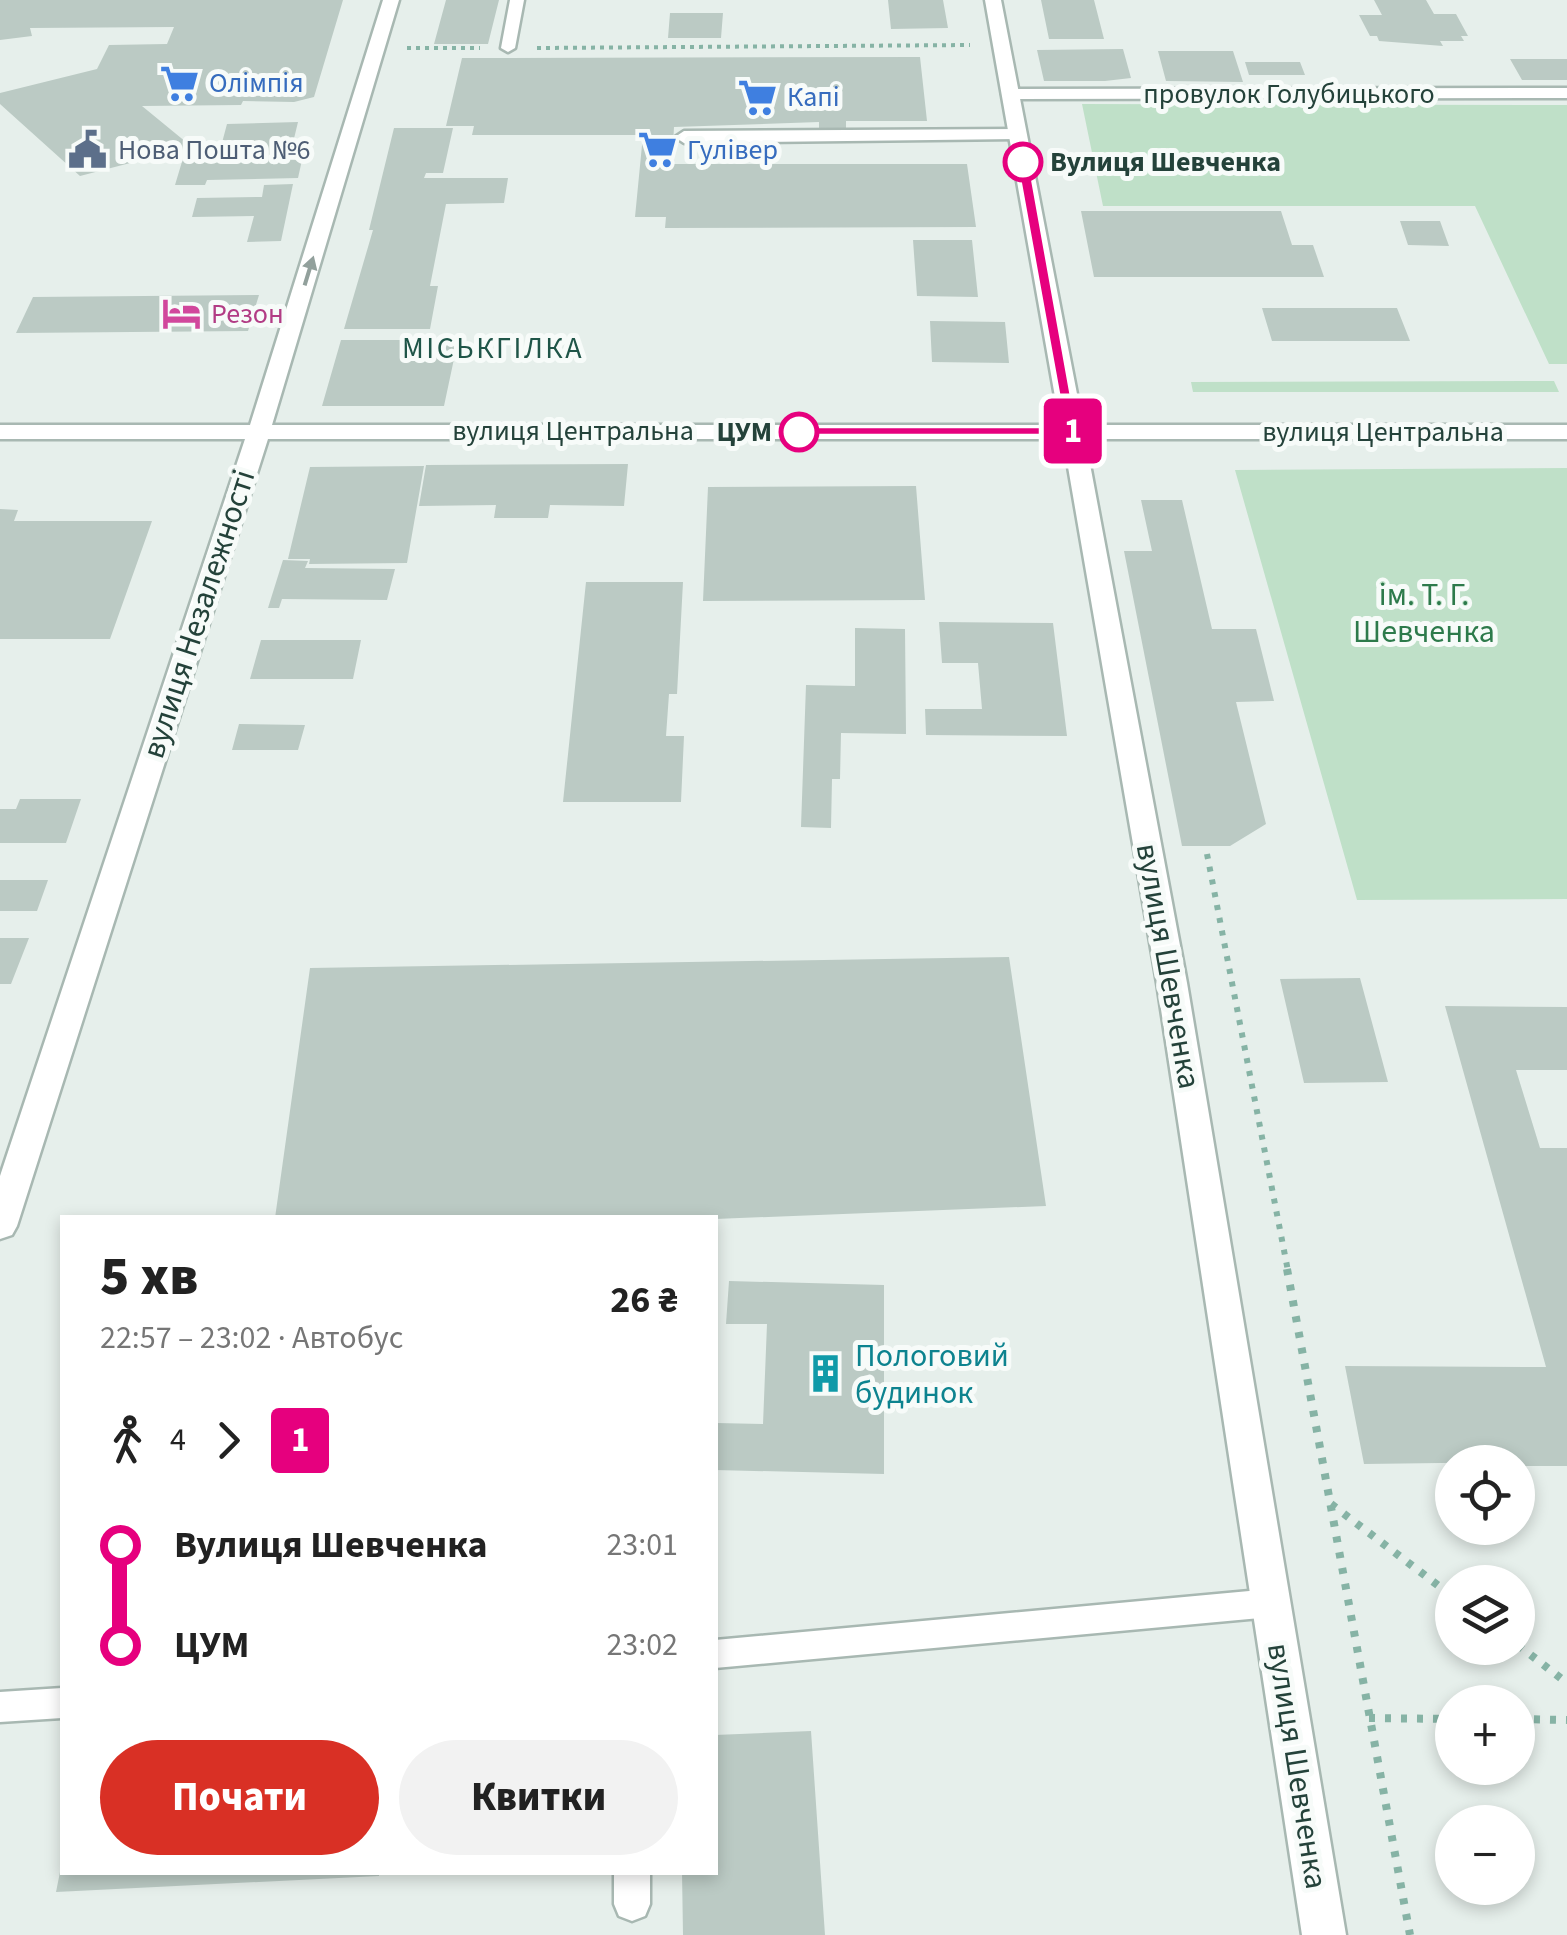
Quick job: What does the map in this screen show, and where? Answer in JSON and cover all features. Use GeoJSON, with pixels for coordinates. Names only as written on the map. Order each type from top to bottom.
{"type":"FeatureCollection","features":[{"type":"Feature","properties":{"kind":"street","name":"вулиця Незалежності"},"geometry":{"type":"LineString","coordinates":[[0,1226],[260,430],[390,0]]}},
{"type":"Feature","properties":{"kind":"street","name":"вулиця Шевченка"},"geometry":{"type":"LineString","coordinates":[[994,0],[1172,983],[1324,1935]]}},
{"type":"Feature","properties":{"kind":"street","name":"провулок Голубицького"},"geometry":{"type":"LineString","coordinates":[[1011,94],[1567,94]]}},
{"type":"Feature","properties":{"kind":"street"},"geometry":{"type":"LineString","coordinates":[[684,138],[1018,134]]}},
{"type":"Feature","properties":{"kind":"street","name":"вулиця Центральна"},"geometry":{"type":"LineString","coordinates":[[0,432],[1567,432]]}},
{"type":"Feature","properties":{"kind":"lane"},"geometry":{"type":"LineString","coordinates":[[508,48],[516,0]]}},
{"type":"Feature","properties":{"kind":"lane"},"geometry":{"type":"LineString","coordinates":[[718,1654],[1270,1603]]}},
{"type":"Feature","properties":{"kind":"lane"},"geometry":{"type":"LineString","coordinates":[[0,1707],[60,1702]]}},
{"type":"Feature","properties":{"kind":"path"},"geometry":{"type":"LineString","coordinates":[[377,49],[1001,45]]}},
{"type":"Feature","properties":{"kind":"path"},"geometry":{"type":"LineString","coordinates":[[1207,854],[1410,1935]]}},
{"type":"Feature","properties":{"kind":"path"},"geometry":{"type":"LineString","coordinates":[[1331,1504],[1435,1583]]}},
{"type":"Feature","properties":{"kind":"path"},"geometry":{"type":"LineString","coordinates":[[1535,1658],[1567,1683]]}},
{"type":"Feature","properties":{"kind":"path"},"geometry":{"type":"LineString","coordinates":[[1369,1718],[1435,1719]]}},
{"type":"Feature","properties":{"kind":"path"},"geometry":{"type":"LineString","coordinates":[[1535,1719],[1567,1720]]}},
{"type":"Feature","properties":{"kind":"green space"},"geometry":{"type":"Polygon","coordinates":[[[1082,104],[1567,105],[1567,364],[1549,364],[1475,206],[1103,206],[1082,104]]]}},
{"type":"Feature","properties":{"kind":"green space"},"geometry":{"type":"Polygon","coordinates":[[[1554,381],[1559,392],[1193,392],[1191,382],[1554,381]]]}},
{"type":"Feature","properties":{"kind":"green space","name":"ім. Т. Г. Шевченка"},"geometry":{"type":"Polygon","coordinates":[[[1567,468],[1567,899],[1357,900],[1235,470],[1567,468]]]}},
{"type":"Feature","properties":{"kind":"building","name":"Олімпія"},"geometry":{"type":"Polygon","coordinates":[[[0,0],[343,0],[314,97],[294,102],[243,101],[241,105],[142,106],[192,147],[80,176],[0,104],[0,93],[97,69],[109,45],[167,44],[174,27],[30,28],[32,36],[0,40],[0,0]]]}},
{"type":"Feature","properties":{"kind":"building"},"geometry":{"type":"Polygon","coordinates":[[[446,0],[499,0],[488,44],[434,44],[446,0]]]}},
{"type":"Feature","properties":{"kind":"building"},"geometry":{"type":"Polygon","coordinates":[[[888,0],[943,0],[948,28],[891,29],[888,0]]]}},
{"type":"Feature","properties":{"kind":"building"},"geometry":{"type":"Polygon","coordinates":[[[1041,0],[1094,0],[1104,39],[1049,39],[1041,0]]]}},
{"type":"Feature","properties":{"kind":"building"},"geometry":{"type":"Polygon","coordinates":[[[1374,0],[1426,0],[1434,14],[1456,14],[1468,36],[1461,36],[1464,41],[1440,41],[1443,46],[1379,41],[1377,36],[1370,36],[1359,15],[1382,15],[1374,0]]]}},
{"type":"Feature","properties":{"kind":"building"},"geometry":{"type":"Polygon","coordinates":[[[670,13],[723,13],[721,38],[668,38],[670,13]]]}},
{"type":"Feature","properties":{"kind":"building"},"geometry":{"type":"Polygon","coordinates":[[[1123,49],[1131,78],[1105,81],[1044,81],[1037,50],[1123,49]]]}},
{"type":"Feature","properties":{"kind":"building"},"geometry":{"type":"Polygon","coordinates":[[[1158,51],[1233,51],[1243,82],[1166,81],[1158,51]]]}},
{"type":"Feature","properties":{"kind":"building","name":"Гулівер"},"geometry":{"type":"Polygon","coordinates":[[[920,57],[927,121],[846,121],[846,129],[819,129],[819,122],[674,127],[672,164],[967,164],[976,227],[665,228],[666,217],[635,217],[643,135],[472,135],[474,126],[446,126],[462,58],[920,57]]]}},
{"type":"Feature","properties":{"kind":"building"},"geometry":{"type":"Polygon","coordinates":[[[1510,59],[1567,59],[1567,80],[1522,80],[1510,59]]]}},
{"type":"Feature","properties":{"kind":"building"},"geometry":{"type":"Polygon","coordinates":[[[1245,62],[1300,62],[1305,75],[1249,75],[1245,62]]]}},
{"type":"Feature","properties":{"kind":"building"},"geometry":{"type":"Polygon","coordinates":[[[298,122],[291,151],[304,151],[298,178],[207,180],[205,185],[175,185],[184,155],[219,154],[227,124],[298,122]]]}},
{"type":"Feature","properties":{"kind":"building"},"geometry":{"type":"Polygon","coordinates":[[[394,128],[453,128],[443,173],[426,173],[424,178],[508,178],[504,203],[446,204],[430,286],[438,286],[430,329],[344,329],[373,230],[369,230],[394,128]]]}},
{"type":"Feature","properties":{"kind":"building"},"geometry":{"type":"Polygon","coordinates":[[[293,184],[281,241],[247,242],[254,216],[192,217],[197,198],[262,197],[264,185],[293,184]]]}},
{"type":"Feature","properties":{"kind":"building"},"geometry":{"type":"Polygon","coordinates":[[[1081,211],[1281,211],[1292,245],[1313,245],[1324,277],[1094,277],[1081,211]]]}},
{"type":"Feature","properties":{"kind":"building"},"geometry":{"type":"Polygon","coordinates":[[[1400,221],[1440,221],[1449,246],[1408,245],[1400,221]]]}},
{"type":"Feature","properties":{"kind":"building"},"geometry":{"type":"Polygon","coordinates":[[[913,240],[972,240],[978,297],[917,296],[913,240]]]}},
{"type":"Feature","properties":{"kind":"building"},"geometry":{"type":"Polygon","coordinates":[[[259,295],[248,331],[16,333],[33,297],[259,295]]]}},
{"type":"Feature","properties":{"kind":"building"},"geometry":{"type":"Polygon","coordinates":[[[1262,308],[1397,308],[1410,341],[1272,341],[1262,308]]]}},
{"type":"Feature","properties":{"kind":"building"},"geometry":{"type":"Polygon","coordinates":[[[930,321],[1005,322],[1009,363],[932,362],[930,321]]]}},
{"type":"Feature","properties":{"kind":"building"},"geometry":{"type":"Polygon","coordinates":[[[341,340],[458,340],[444,406],[322,406],[341,340]]]}},
{"type":"Feature","properties":{"kind":"building"},"geometry":{"type":"Polygon","coordinates":[[[628,464],[624,506],[550,505],[548,518],[494,518],[496,505],[419,506],[426,465],[628,464]]]}},
{"type":"Feature","properties":{"kind":"building"},"geometry":{"type":"Polygon","coordinates":[[[424,466],[407,563],[309,564],[310,559],[288,559],[310,467],[424,466]]]}},
{"type":"Feature","properties":{"kind":"building"},"geometry":{"type":"Polygon","coordinates":[[[916,486],[925,600],[703,601],[708,487],[916,486]]]}},
{"type":"Feature","properties":{"kind":"building"},"geometry":{"type":"Polygon","coordinates":[[[1141,500],[1182,500],[1212,629],[1256,629],[1274,701],[1236,702],[1266,824],[1230,846],[1182,846],[1124,551],[1152,551],[1141,500]]]}},
{"type":"Feature","properties":{"kind":"building"},"geometry":{"type":"Polygon","coordinates":[[[0,509],[18,510],[14,521],[152,521],[110,639],[0,639],[0,509]]]}},
{"type":"Feature","properties":{"kind":"building"},"geometry":{"type":"Polygon","coordinates":[[[283,560],[308,561],[305,568],[395,569],[387,600],[282,599],[279,608],[268,608],[283,560]]]}},
{"type":"Feature","properties":{"kind":"building"},"geometry":{"type":"Polygon","coordinates":[[[586,582],[683,582],[677,694],[669,694],[666,736],[684,736],[681,802],[563,802],[586,582]]]}},
{"type":"Feature","properties":{"kind":"building"},"geometry":{"type":"Polygon","coordinates":[[[939,622],[1053,623],[1067,736],[926,735],[925,709],[982,709],[978,663],[942,663],[939,622]]]}},
{"type":"Feature","properties":{"kind":"building"},"geometry":{"type":"Polygon","coordinates":[[[855,628],[905,629],[906,734],[841,733],[840,779],[832,779],[831,828],[801,827],[806,685],[855,686],[855,628]]]}},
{"type":"Feature","properties":{"kind":"building"},"geometry":{"type":"Polygon","coordinates":[[[261,640],[361,640],[353,679],[250,679],[261,640]]]}},
{"type":"Feature","properties":{"kind":"building"},"geometry":{"type":"Polygon","coordinates":[[[239,724],[305,725],[298,750],[232,750],[239,724]]]}},
{"type":"Feature","properties":{"kind":"building"},"geometry":{"type":"Polygon","coordinates":[[[20,799],[81,799],[66,843],[0,843],[0,809],[16,809],[20,799]]]}},
{"type":"Feature","properties":{"kind":"building"},"geometry":{"type":"Polygon","coordinates":[[[0,880],[48,880],[37,911],[0,911],[0,880]]]}},
{"type":"Feature","properties":{"kind":"building"},"geometry":{"type":"Polygon","coordinates":[[[0,938],[29,938],[11,984],[0,984],[0,938]]]}},
{"type":"Feature","properties":{"kind":"building"},"geometry":{"type":"Polygon","coordinates":[[[1009,957],[1046,1206],[718,1219],[718,1215],[275,1215],[310,968],[1009,957]]]}},
{"type":"Feature","properties":{"kind":"building"},"geometry":{"type":"Polygon","coordinates":[[[1360,978],[1388,1082],[1304,1083],[1280,979],[1360,978]]]}},
{"type":"Feature","properties":{"kind":"building"},"geometry":{"type":"Polygon","coordinates":[[[1445,1006],[1567,1007],[1567,1070],[1516,1070],[1540,1148],[1567,1148],[1567,1466],[1535,1466],[1535,1445],[1435,1445],[1435,1463],[1364,1464],[1345,1366],[1546,1367],[1445,1006]]]}},
{"type":"Feature","properties":{"kind":"building","name":"Пологовий будинок"},"geometry":{"type":"Polygon","coordinates":[[[729,1281],[884,1285],[884,1474],[718,1470],[718,1423],[763,1424],[767,1324],[726,1324],[729,1281]]]}},
{"type":"Feature","properties":{"kind":"building"},"geometry":{"type":"Polygon","coordinates":[[[811,1731],[825,1935],[683,1935],[682,1875],[718,1875],[718,1735],[811,1731]]]}},
{"type":"Feature","properties":{"kind":"building"},"geometry":{"type":"Polygon","coordinates":[[[60,1872],[379,1875],[379,1876],[56,1892],[60,1872]]]}},
{"type":"Feature","properties":{"kind":"bus line","name":"1"},"geometry":{"type":"LineString","coordinates":[[799,432],[1073,432],[1023,162]]}},
{"type":"Feature","properties":{"kind":"place","name":"Олімпія"},"geometry":{"type":"Point","coordinates":[179,83]}},
{"type":"Feature","properties":{"kind":"place","name":"Капі"},"geometry":{"type":"Point","coordinates":[757,97]}},
{"type":"Feature","properties":{"kind":"place","name":"Нова Пошта №6"},"geometry":{"type":"Point","coordinates":[88,150]}},
{"type":"Feature","properties":{"kind":"place","name":"Гулівер"},"geometry":{"type":"Point","coordinates":[657,150]}},
{"type":"Feature","properties":{"kind":"place","name":"Вулиця Шевченка"},"geometry":{"type":"Point","coordinates":[1023,162]}},
{"type":"Feature","properties":{"kind":"place","name":"Резон"},"geometry":{"type":"Point","coordinates":[181,314]}},
{"type":"Feature","properties":{"kind":"place","name":"ЦУМ"},"geometry":{"type":"Point","coordinates":[799,432]}},
{"type":"Feature","properties":{"kind":"place","name":"Пологовий будинок"},"geometry":{"type":"Point","coordinates":[825,1374]}},
{"type":"Feature","properties":{"kind":"district","name":"МІСЬКГІЛКА"},"geometry":{"type":"Point","coordinates":[493,348]}}]}
